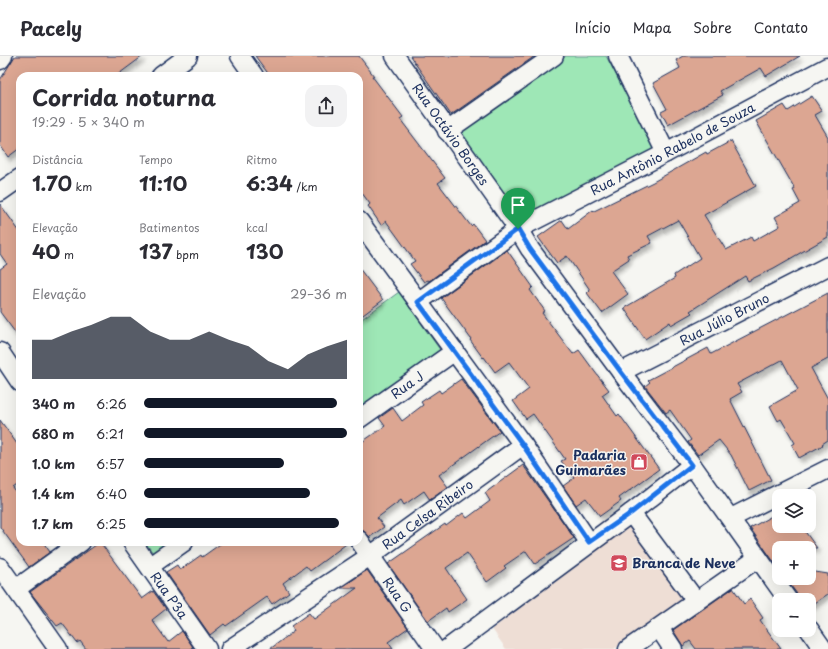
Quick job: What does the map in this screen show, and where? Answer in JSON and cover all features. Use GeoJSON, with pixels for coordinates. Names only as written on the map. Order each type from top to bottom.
{"type":"FeatureCollection","features":[{"type":"Feature","properties":{"kind":"street"},"geometry":{"type":"LineString","coordinates":[[0,60],[3,56]]}},
{"type":"Feature","properties":{"kind":"street"},"geometry":{"type":"LineString","coordinates":[[166,72],[188,56]]}},
{"type":"Feature","properties":{"kind":"street"},"geometry":{"type":"LineString","coordinates":[[240,56],[251,72]]}},
{"type":"Feature","properties":{"kind":"street","name":"Rua Octávio Borges"},"geometry":{"type":"LineString","coordinates":[[395,56],[518,229],[530,249],[731,518],[783,593]]}},
{"type":"Feature","properties":{"kind":"street"},"geometry":{"type":"LineString","coordinates":[[447,131],[554,56]]}},
{"type":"Feature","properties":{"kind":"street"},"geometry":{"type":"LineString","coordinates":[[618,56],[666,154]]}},
{"type":"Feature","properties":{"kind":"street","name":"Rua Antônio Rabelo de Souza"},"geometry":{"type":"LineString","coordinates":[[418,302],[518,229],[666,154],[825,64]]}},
{"type":"Feature","properties":{"kind":"street"},"geometry":{"type":"LineString","coordinates":[[0,192],[16,181]]}},
{"type":"Feature","properties":{"kind":"street"},"geometry":{"type":"LineString","coordinates":[[363,226],[523,445],[589,542]]}},
{"type":"Feature","properties":{"kind":"street","name":"Rua Júlio Bruno"},"geometry":{"type":"LineString","coordinates":[[621,372],[828,266]]}},
{"type":"Feature","properties":{"kind":"street","name":"Rua J"},"geometry":{"type":"LineString","coordinates":[[363,416],[455,351]]}},
{"type":"Feature","properties":{"kind":"street"},"geometry":{"type":"LineString","coordinates":[[0,352],[16,376]]}},
{"type":"Feature","properties":{"kind":"street","name":"Rua Celsa Ribeiro"},"geometry":{"type":"LineString","coordinates":[[230,649],[370,556],[523,445]]}},
{"type":"Feature","properties":{"kind":"street"},"geometry":{"type":"LineString","coordinates":[[447,649],[589,542],[631,513],[692,465]]}},
{"type":"Feature","properties":{"kind":"street"},"geometry":{"type":"LineString","coordinates":[[731,518],[828,469]]}},
{"type":"Feature","properties":{"kind":"street"},"geometry":{"type":"LineString","coordinates":[[631,513],[696,600]]}},
{"type":"Feature","properties":{"kind":"street"},"geometry":{"type":"LineString","coordinates":[[16,589],[76,546]]}},
{"type":"Feature","properties":{"kind":"street","name":"Rua P3a"},"geometry":{"type":"LineString","coordinates":[[135,546],[207,649]]}},
{"type":"Feature","properties":{"kind":"street"},"geometry":{"type":"LineString","coordinates":[[150,566],[178,546]]}},
{"type":"Feature","properties":{"kind":"street","name":"Rua G"},"geometry":{"type":"LineString","coordinates":[[363,546],[435,649]]}},
{"type":"Feature","properties":{"kind":"street"},"geometry":{"type":"LineString","coordinates":[[628,649],[758,558]]}},
{"type":"Feature","properties":{"kind":"street"},"geometry":{"type":"LineString","coordinates":[[0,567],[58,649]]}},
{"type":"Feature","properties":{"kind":"street"},"geometry":{"type":"LineString","coordinates":[[659,628],[673,649]]}},
{"type":"Feature","properties":{"kind":"street"},"geometry":{"type":"LineString","coordinates":[[814,637],[823,649]]}},
{"type":"Feature","properties":{"kind":"shaded area","name":"Branca de Neve"},"geometry":{"type":"Polygon","coordinates":[[[631,525],[685,600],[614,649],[506,649],[492,629],[631,525]]]}},
{"type":"Feature","properties":{"kind":"green space"},"geometry":{"type":"Polygon","coordinates":[[[566,56],[606,56],[656,149],[520,219],[457,132],[566,56]]]}},
{"type":"Feature","properties":{"kind":"green space"},"geometry":{"type":"Polygon","coordinates":[[[399,292],[443,354],[363,411],[363,318],[399,292]]]}},
{"type":"Feature","properties":{"kind":"green space"},"geometry":{"type":"Polygon","coordinates":[[[148,546],[163,546],[153,553],[148,546]]]}},
{"type":"Feature","properties":{"kind":"building"},"geometry":{"type":"Polygon","coordinates":[[[15,56],[143,56],[121,72],[16,72],[16,151],[8,157],[0,145],[0,80],[15,56]]]}},
{"type":"Feature","properties":{"kind":"building"},"geometry":{"type":"Polygon","coordinates":[[[255,56],[359,56],[403,117],[400,119],[445,178],[438,183],[471,226],[473,224],[485,240],[429,281],[427,280],[424,282],[410,264],[415,261],[386,221],[381,225],[368,206],[370,204],[363,194],[363,72],[267,72],[255,56]]]}},
{"type":"Feature","properties":{"kind":"building"},"geometry":{"type":"Polygon","coordinates":[[[410,56],[535,56],[451,115],[410,56]]]}},
{"type":"Feature","properties":{"kind":"building"},"geometry":{"type":"Polygon","coordinates":[[[683,56],[800,56],[766,76],[761,68],[720,91],[723,95],[668,125],[661,112],[667,109],[653,83],[680,68],[676,60],[683,56]]]}},
{"type":"Feature","properties":{"kind":"building"},"geometry":{"type":"Polygon","coordinates":[[[812,96],[822,111],[815,115],[828,137],[828,237],[748,281],[745,276],[690,311],[692,313],[671,325],[670,322],[645,339],[624,308],[675,278],[674,275],[700,258],[678,220],[648,236],[652,243],[627,255],[629,259],[611,271],[628,294],[602,313],[587,293],[590,290],[567,256],[557,263],[538,237],[562,220],[568,229],[593,210],[594,211],[653,182],[706,152],[707,154],[731,141],[756,186],[704,215],[726,250],[751,237],[753,241],[780,226],[775,217],[800,203],[793,190],[795,189],[756,121],[784,105],[788,111],[812,96]]]}},
{"type":"Feature","properties":{"kind":"building"},"geometry":{"type":"Polygon","coordinates":[[[0,204],[16,226],[16,334],[0,312],[0,269],[7,264],[0,254],[0,204]]]}},
{"type":"Feature","properties":{"kind":"building"},"geometry":{"type":"Polygon","coordinates":[[[507,250],[533,287],[530,290],[545,311],[542,313],[573,354],[579,350],[609,390],[602,395],[617,416],[619,414],[659,469],[619,498],[621,501],[600,516],[586,498],[576,505],[563,486],[574,478],[561,461],[565,459],[533,414],[526,419],[513,401],[529,389],[509,362],[495,372],[484,357],[483,358],[441,298],[507,250]]]}},
{"type":"Feature","properties":{"kind":"building"},"geometry":{"type":"Polygon","coordinates":[[[363,273],[383,300],[363,315],[363,273]]]}},
{"type":"Feature","properties":{"kind":"building"},"geometry":{"type":"Polygon","coordinates":[[[828,293],[828,359],[811,368],[828,399],[828,440],[822,444],[823,445],[799,458],[792,445],[795,443],[781,419],[778,421],[770,406],[798,390],[782,360],[737,384],[742,392],[730,399],[771,480],[749,491],[731,455],[719,440],[698,455],[688,442],[691,440],[670,410],[666,413],[645,386],[650,382],[648,380],[708,348],[711,354],[828,293]]]}},
{"type":"Feature","properties":{"kind":"building"},"geometry":{"type":"Polygon","coordinates":[[[461,379],[500,431],[439,475],[448,487],[430,500],[424,491],[404,505],[401,500],[377,518],[384,527],[370,537],[363,531],[363,441],[385,426],[379,418],[393,408],[402,421],[423,405],[421,402],[439,390],[441,393],[461,379]]]}},
{"type":"Feature","properties":{"kind":"building"},"geometry":{"type":"Polygon","coordinates":[[[0,420],[16,442],[16,486],[13,488],[16,492],[16,546],[46,546],[50,552],[29,567],[0,527],[0,420]]]}},
{"type":"Feature","properties":{"kind":"building"},"geometry":{"type":"Polygon","coordinates":[[[523,465],[574,538],[535,564],[526,551],[504,566],[506,568],[487,582],[467,553],[446,568],[467,599],[448,612],[446,608],[428,621],[388,564],[463,513],[467,518],[490,501],[485,493],[523,465]]]}},
{"type":"Feature","properties":{"kind":"building"},"geometry":{"type":"Polygon","coordinates":[[[772,516],[772,533],[806,533],[812,541],[772,541],[772,559],[750,528],[772,516]]]}},
{"type":"Feature","properties":{"kind":"building"},"geometry":{"type":"Polygon","coordinates":[[[94,546],[103,546],[142,599],[153,591],[166,609],[152,620],[168,642],[182,631],[193,647],[191,649],[86,649],[80,641],[77,643],[62,623],[57,626],[30,592],[94,546]]]}},
{"type":"Feature","properties":{"kind":"building"},"geometry":{"type":"Polygon","coordinates":[[[217,546],[344,546],[310,571],[306,566],[283,583],[289,592],[272,604],[267,597],[226,626],[224,624],[210,635],[166,572],[177,565],[180,570],[201,555],[202,557],[217,546]]]}},
{"type":"Feature","properties":{"kind":"building"},"geometry":{"type":"Polygon","coordinates":[[[367,570],[408,628],[388,642],[393,649],[270,649],[294,631],[291,626],[309,613],[314,619],[357,588],[341,588],[367,570]]]}},
{"type":"Feature","properties":{"kind":"building"},"geometry":{"type":"Polygon","coordinates":[[[816,572],[828,574],[828,594],[816,602],[816,593],[796,593],[790,585],[816,585],[816,572]]]}},
{"type":"Feature","properties":{"kind":"building"},"geometry":{"type":"Polygon","coordinates":[[[733,588],[744,604],[750,599],[763,618],[760,620],[781,649],[696,649],[690,641],[683,646],[673,630],[733,588]]]}},
{"type":"Feature","properties":{"kind":"place","name":"Padaria Guimarães"},"geometry":{"type":"Point","coordinates":[639,462]}},
{"type":"Feature","properties":{"kind":"place","name":"Branca de Neve"},"geometry":{"type":"Point","coordinates":[619,563]}},
{"type":"Feature","properties":{"kind":"route"},"geometry":{"type":"LineString","coordinates":[[518,229],[530,249],[692,465],[631,513],[589,542],[523,445],[418,302],[518,229]]}}]}
